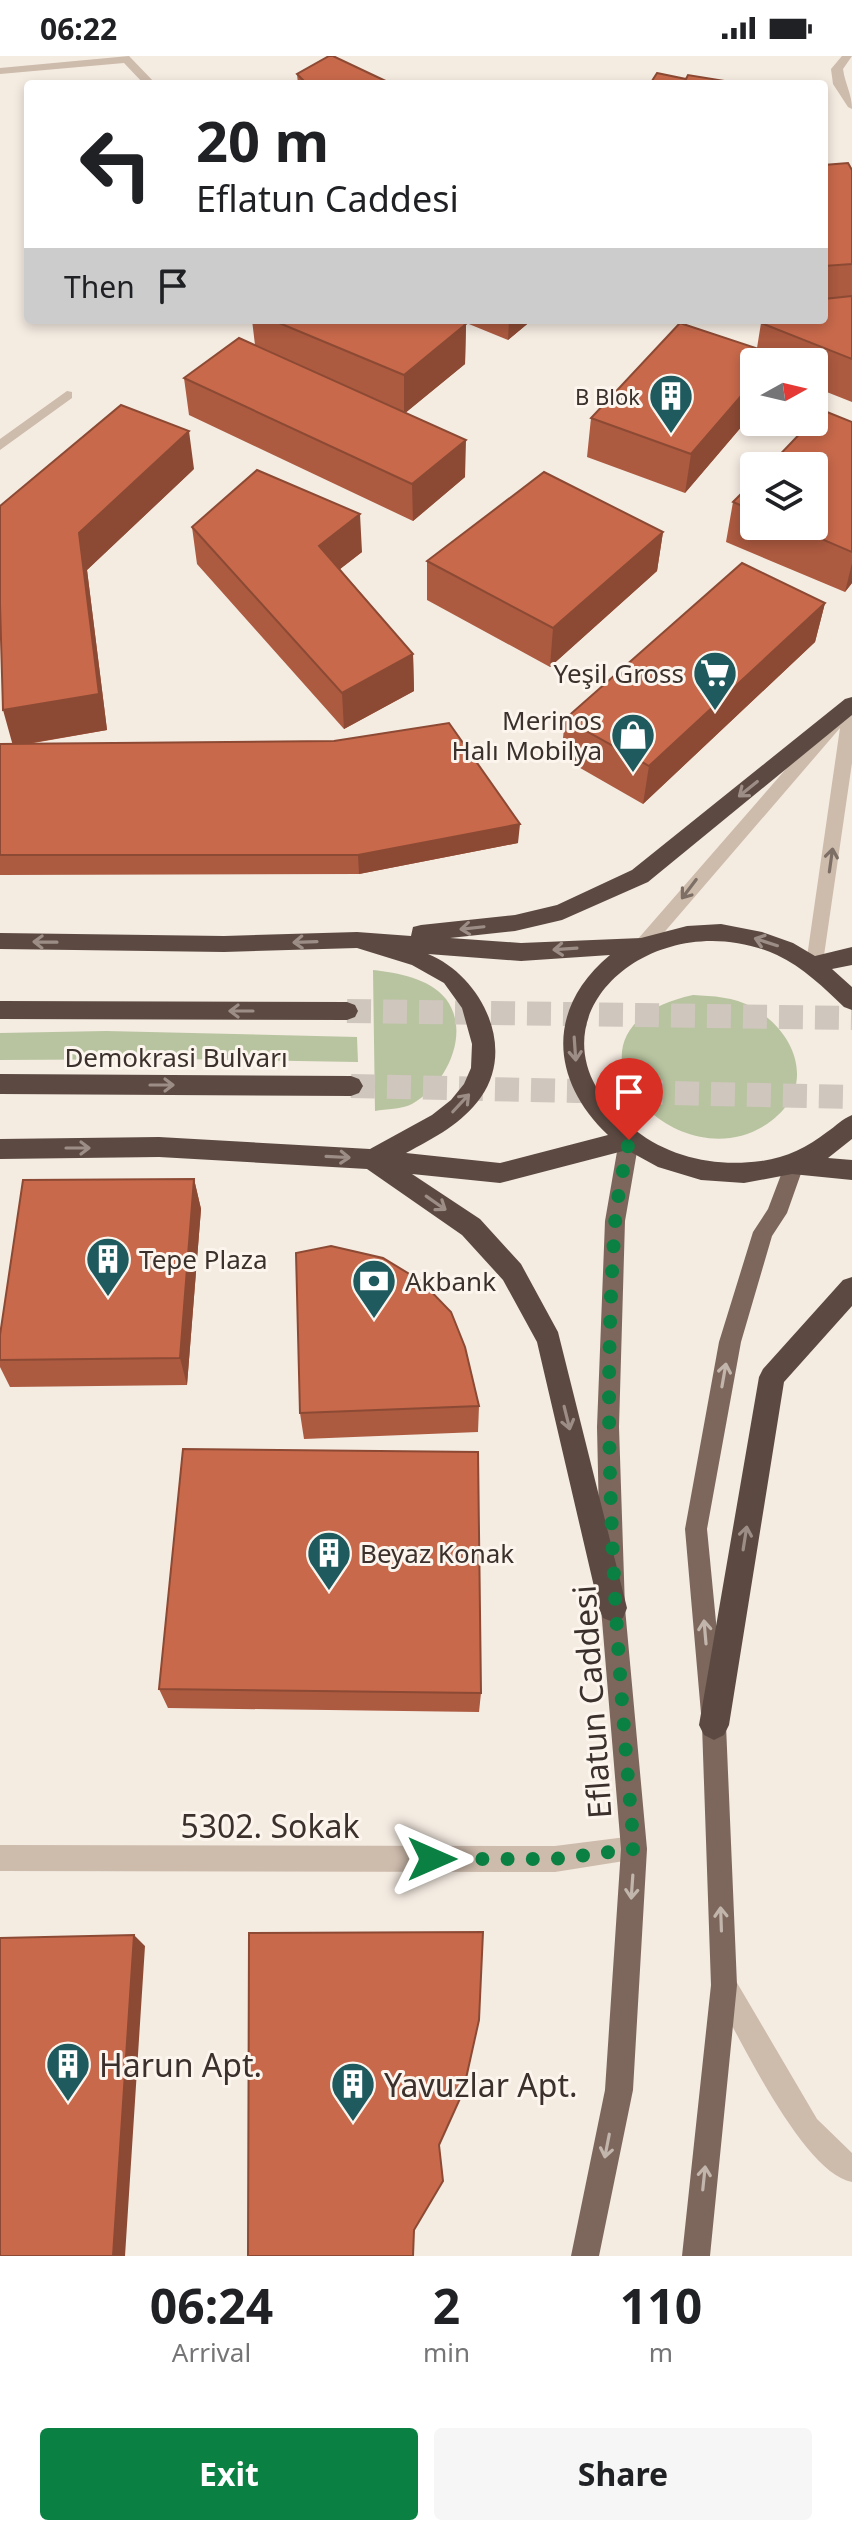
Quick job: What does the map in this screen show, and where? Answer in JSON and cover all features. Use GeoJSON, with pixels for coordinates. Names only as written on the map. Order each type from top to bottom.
{"type":"FeatureCollection","features":[{"type":"Feature","properties":{"kind":"highway"},"geometry":{"type":"LineString","coordinates":[[0,941],[224,944],[357,940],[531,920],[562,912],[640,876],[852,704]]}},
{"type":"Feature","properties":{"kind":"highway"},"geometry":{"type":"LineString","coordinates":[[852,1001],[815,964],[783,947],[748,936],[711,932],[676,935],[643,945],[612,963],[589,986],[576,1016],[573,1048],[581,1081],[600,1113],[629,1140],[658,1157],[715,1172],[759,1171],[794,1165],[852,1170]]}},
{"type":"Feature","properties":{"kind":"highway"},"geometry":{"type":"LineString","coordinates":[[357,940],[521,952],[643,945]]}},
{"type":"Feature","properties":{"kind":"highway"},"geometry":{"type":"LineString","coordinates":[[357,940],[441,969],[468,995],[482,1030],[483,1076],[475,1088],[447,1118],[372,1159]]}},
{"type":"Feature","properties":{"kind":"highway"},"geometry":{"type":"LineString","coordinates":[[815,964],[852,956]]}},
{"type":"Feature","properties":{"kind":"highway","name":"Demokrasi Bulvarı"},"geometry":{"type":"LineString","coordinates":[[0,1010],[347,1011]]}},
{"type":"Feature","properties":{"kind":"highway","name":"Demokrasi Bulvarı"},"geometry":{"type":"LineString","coordinates":[[0,1084],[351,1086]]}},
{"type":"Feature","properties":{"kind":"highway"},"geometry":{"type":"LineString","coordinates":[[794,1165],[826,1149],[852,1125]]}},
{"type":"Feature","properties":{"kind":"highway"},"geometry":{"type":"LineString","coordinates":[[0,1149],[159,1147],[372,1159],[500,1173],[629,1140]]}},
{"type":"Feature","properties":{"kind":"highway"},"geometry":{"type":"LineString","coordinates":[[372,1159],[471,1227],[512,1272],[549,1340],[613,1608]]}},
{"type":"Feature","properties":{"kind":"highway"},"geometry":{"type":"LineString","coordinates":[[714,1725],[772,1377],[852,1288]]}},
{"type":"Feature","properties":{"kind":"main road","name":"Eflatun Caddesi"},"geometry":{"type":"LineString","coordinates":[[585,2256],[619,2090],[634,1849],[613,1608],[609,1395],[615,1221],[629,1140]]}},
{"type":"Feature","properties":{"kind":"main road"},"geometry":{"type":"LineString","coordinates":[[696,2256],[724,1985],[714,1725],[696,1529],[730,1342],[763,1232],[777,1213],[794,1165]]}},
{"type":"Feature","properties":{"kind":"street"},"geometry":{"type":"LineString","coordinates":[[848,56],[837,69],[839,84],[852,105]]}},
{"type":"Feature","properties":{"kind":"street"},"geometry":{"type":"LineString","coordinates":[[0,71],[128,58],[147,80]]}},
{"type":"Feature","properties":{"kind":"street"},"geometry":{"type":"LineString","coordinates":[[0,446],[67,395]]}},
{"type":"Feature","properties":{"kind":"street"},"geometry":{"type":"LineString","coordinates":[[643,945],[852,704]]}},
{"type":"Feature","properties":{"kind":"street"},"geometry":{"type":"LineString","coordinates":[[815,964],[852,704]]}},
{"type":"Feature","properties":{"kind":"street","name":"5302. Sokak"},"geometry":{"type":"LineString","coordinates":[[0,1858],[555,1859],[634,1849]]}},
{"type":"Feature","properties":{"kind":"street"},"geometry":{"type":"LineString","coordinates":[[724,1985],[807,2129],[846,2167],[852,2168]]}},
{"type":"Feature","properties":{"kind":"green space"},"geometry":{"type":"Polygon","coordinates":[[[373,970],[403,975],[431,986],[446,999],[456,1028],[451,1058],[435,1085],[412,1104],[375,1111],[373,970]]]}},
{"type":"Feature","properties":{"kind":"green space"},"geometry":{"type":"Polygon","coordinates":[[[693,995],[731,999],[752,1007],[781,1031],[790,1046],[796,1062],[797,1079],[793,1095],[783,1110],[767,1124],[730,1138],[693,1135],[661,1120],[636,1096],[623,1067],[625,1038],[647,1013],[693,995]]]}},
{"type":"Feature","properties":{"kind":"green space"},"geometry":{"type":"Polygon","coordinates":[[[106,1031],[357,1037],[358,1062],[0,1060],[0,1033],[106,1031]]]}},
{"type":"Feature","properties":{"kind":"building"},"geometry":{"type":"Polygon","coordinates":[[[333,56],[384,80],[303,80],[297,74],[333,56]]]}},
{"type":"Feature","properties":{"kind":"building"},"geometry":{"type":"Polygon","coordinates":[[[657,73],[686,79],[688,75],[719,80],[653,80],[657,73]]]}},
{"type":"Feature","properties":{"kind":"building"},"geometry":{"type":"Polygon","coordinates":[[[848,163],[852,170],[852,264],[828,266],[828,165],[848,163]]]}},
{"type":"Feature","properties":{"kind":"building"},"geometry":{"type":"Polygon","coordinates":[[[852,296],[852,359],[764,324],[828,324],[828,299],[852,296]]]}},
{"type":"Feature","properties":{"kind":"building"},"geometry":{"type":"Polygon","coordinates":[[[282,324],[466,324],[404,375],[282,324]]]}},
{"type":"Feature","properties":{"kind":"building"},"geometry":{"type":"Polygon","coordinates":[[[679,324],[756,348],[740,348],[740,397],[691,454],[591,418],[679,324]]]}},
{"type":"Feature","properties":{"kind":"building"},"geometry":{"type":"Polygon","coordinates":[[[239,338],[466,440],[412,484],[184,378],[239,338]]]}},
{"type":"Feature","properties":{"kind":"building"},"geometry":{"type":"Polygon","coordinates":[[[121,405],[189,431],[79,533],[99,694],[3,710],[0,506],[121,405]]]}},
{"type":"Feature","properties":{"kind":"building"},"geometry":{"type":"Polygon","coordinates":[[[828,412],[852,422],[852,552],[824,540],[828,540],[828,452],[782,452],[798,436],[828,436],[828,412]]]}},
{"type":"Feature","properties":{"kind":"building"},"geometry":{"type":"Polygon","coordinates":[[[257,470],[360,514],[319,546],[413,654],[342,693],[192,527],[257,470]]]}},
{"type":"Feature","properties":{"kind":"building"},"geometry":{"type":"Polygon","coordinates":[[[544,472],[663,532],[553,628],[427,561],[544,472]]]}},
{"type":"Feature","properties":{"kind":"building"},"geometry":{"type":"Polygon","coordinates":[[[742,563],[825,603],[649,766],[565,719],[742,563]]]}},
{"type":"Feature","properties":{"kind":"building"},"geometry":{"type":"Polygon","coordinates":[[[449,723],[520,824],[358,855],[0,855],[0,744],[334,741],[449,723]]]}},
{"type":"Feature","properties":{"kind":"building","name":"Tepe Plaza"},"geometry":{"type":"Polygon","coordinates":[[[194,1179],[180,1358],[0,1360],[0,1335],[23,1180],[194,1179]]]}},
{"type":"Feature","properties":{"kind":"building"},"geometry":{"type":"Polygon","coordinates":[[[331,1246],[383,1258],[421,1281],[451,1312],[465,1347],[479,1406],[300,1413],[296,1253],[331,1246]]]}},
{"type":"Feature","properties":{"kind":"building","name":"Beyaz Konak"},"geometry":{"type":"Polygon","coordinates":[[[183,1449],[478,1452],[481,1693],[159,1689],[183,1449]]]}},
{"type":"Feature","properties":{"kind":"building","name":"Yavuzlar Apt."},"geometry":{"type":"Polygon","coordinates":[[[483,1932],[479,2020],[463,2092],[439,2145],[443,2181],[414,2230],[413,2256],[248,2256],[249,1933],[483,1932]]]}},
{"type":"Feature","properties":{"kind":"building","name":"Harun Apt."},"geometry":{"type":"Polygon","coordinates":[[[134,1935],[113,2256],[0,2256],[0,1938],[134,1935]]]}},
{"type":"Feature","properties":{"kind":"tunnel"},"geometry":{"type":"LineString","coordinates":[[347,1011],[852,1018]]}},
{"type":"Feature","properties":{"kind":"tunnel"},"geometry":{"type":"LineString","coordinates":[[351,1086],[852,1097]]}},
{"type":"Feature","properties":{"kind":"place","name":"B Blok"},"geometry":{"type":"Point","coordinates":[671,435]}},
{"type":"Feature","properties":{"kind":"place","name":"Yeşil Gross"},"geometry":{"type":"Point","coordinates":[715,712]}},
{"type":"Feature","properties":{"kind":"place","name":"Merinos Halı Mobilya"},"geometry":{"type":"Point","coordinates":[633,774]}},
{"type":"Feature","properties":{"kind":"place","name":"Tepe Plaza"},"geometry":{"type":"Point","coordinates":[108,1298]}},
{"type":"Feature","properties":{"kind":"place","name":"Akbank"},"geometry":{"type":"Point","coordinates":[374,1320]}},
{"type":"Feature","properties":{"kind":"place","name":"Beyaz Konak"},"geometry":{"type":"Point","coordinates":[329,1592]}},
{"type":"Feature","properties":{"kind":"place","name":"Harun Apt."},"geometry":{"type":"Point","coordinates":[68,2103]}},
{"type":"Feature","properties":{"kind":"place","name":"Yavuzlar Apt."},"geometry":{"type":"Point","coordinates":[353,2123]}},
{"type":"Feature","properties":{"kind":"route"},"geometry":{"type":"LineString","coordinates":[[432,1859],[555,1859],[634,1849],[613,1608],[608,1427],[615,1221],[629,1140]]}}]}
